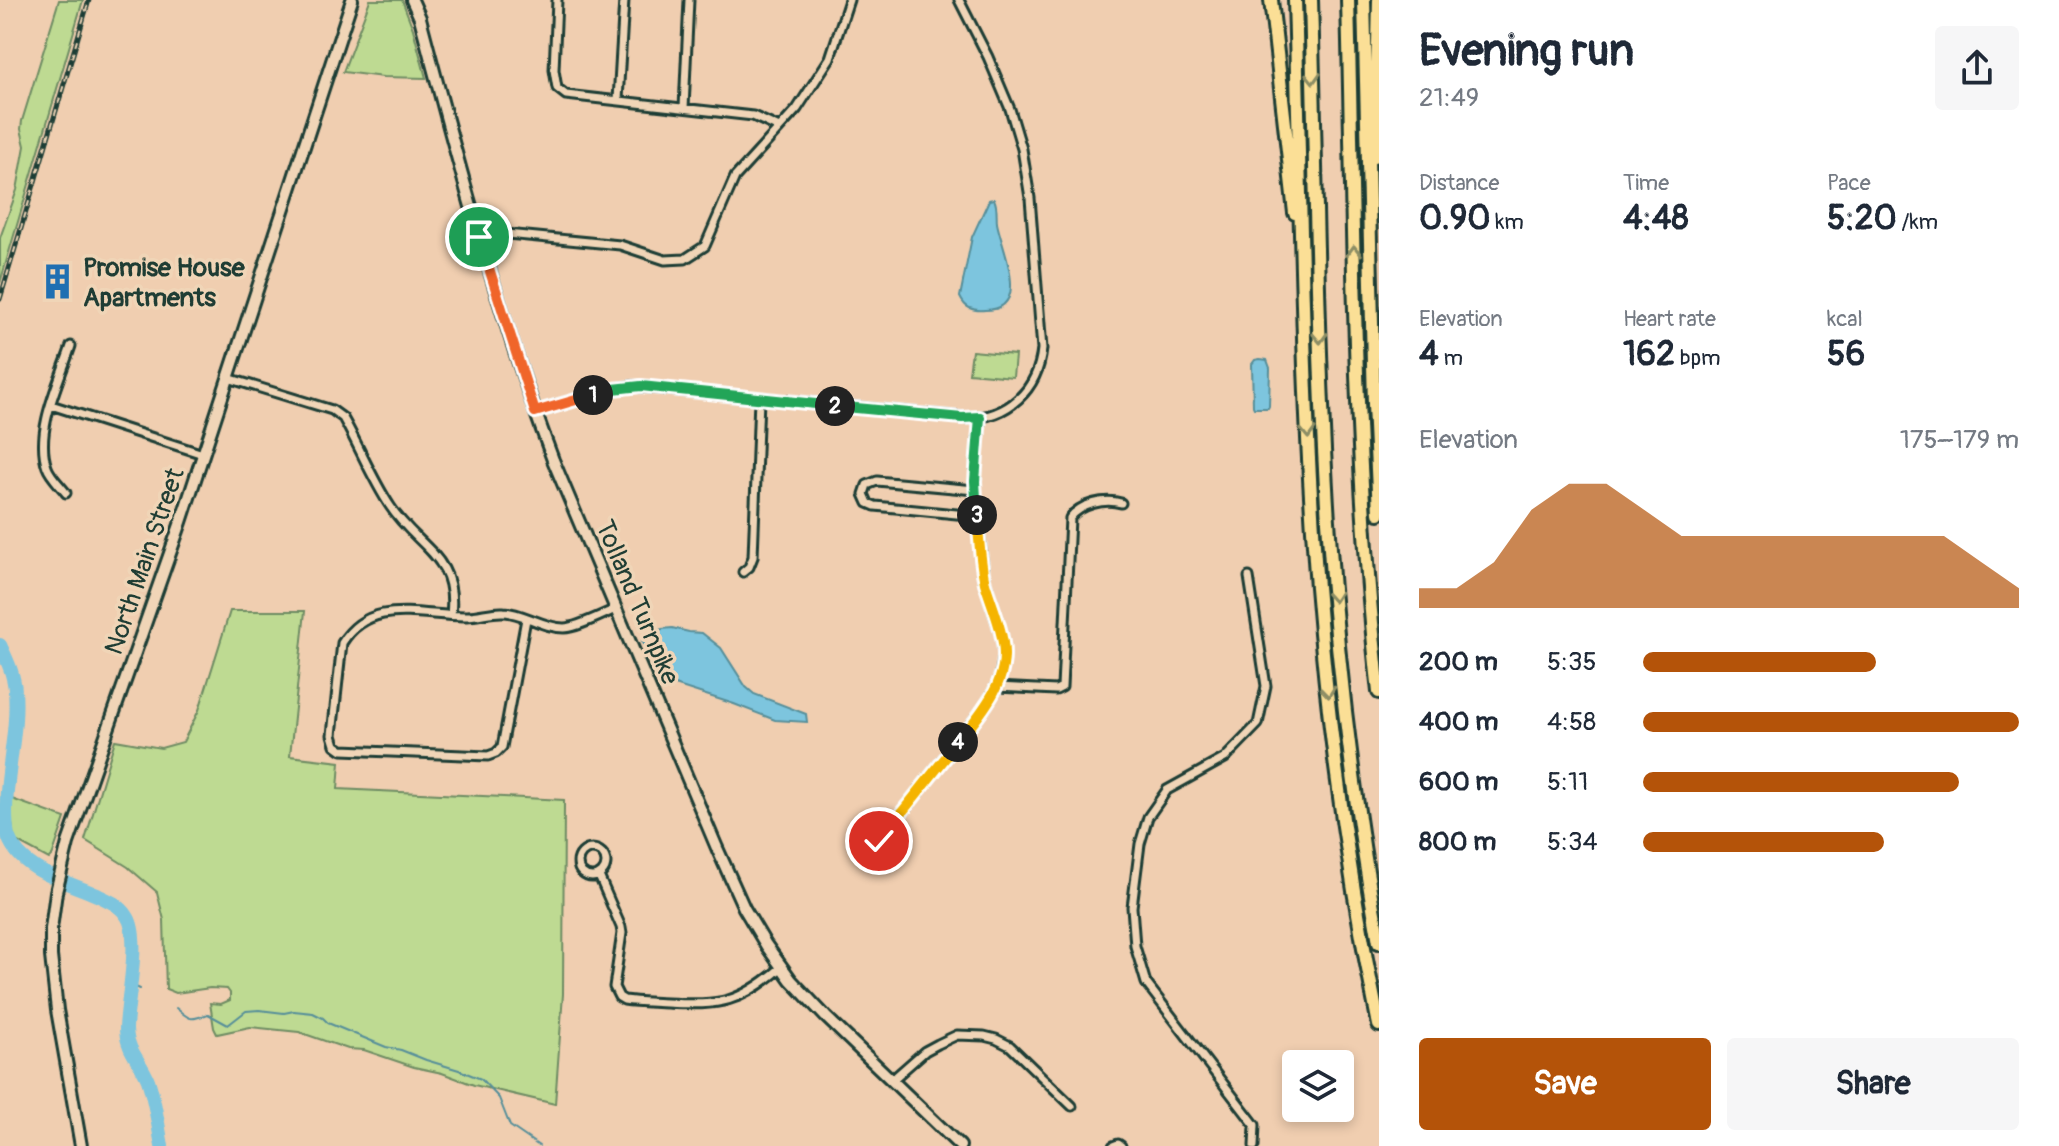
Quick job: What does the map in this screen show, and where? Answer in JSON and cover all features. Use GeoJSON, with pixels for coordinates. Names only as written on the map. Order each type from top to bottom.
{"type":"FeatureCollection","features":[{"type":"Feature","properties":{"kind":"highway"},"geometry":{"type":"LineString","coordinates":[[1271,0],[1303,271]]}},
{"type":"Feature","properties":{"kind":"highway"},"geometry":{"type":"LineString","coordinates":[[1295,0],[1311,496],[1324,660],[1347,843],[1379,1025]]}},
{"type":"Feature","properties":{"kind":"highway"},"geometry":{"type":"LineString","coordinates":[[1311,0],[1322,401],[1330,556],[1352,768],[1379,942]]}},
{"type":"Feature","properties":{"kind":"highway"},"geometry":{"type":"LineString","coordinates":[[1348,0],[1359,440],[1367,577],[1379,692]]}},
{"type":"Feature","properties":{"kind":"highway"},"geometry":{"type":"LineString","coordinates":[[1364,0],[1379,513]]}},
{"type":"Feature","properties":{"kind":"highway"},"geometry":{"type":"LineString","coordinates":[[1368,187],[1376,139],[1379,0]]}},
{"type":"Feature","properties":{"kind":"street","name":"North Main Street"},"geometry":{"type":"LineString","coordinates":[[81,1146],[53,981],[51,929],[61,868],[203,454],[352,0]]}},
{"type":"Feature","properties":{"kind":"street","name":"Tolland Turnpike"},"geometry":{"type":"LineString","coordinates":[[412,0],[420,18],[479,237],[535,412],[744,908],[791,980],[960,1146]]}},
{"type":"Feature","properties":{"kind":"street"},"geometry":{"type":"LineString","coordinates":[[557,0],[554,70],[557,88],[566,95],[753,116],[779,128]]}},
{"type":"Feature","properties":{"kind":"street"},"geometry":{"type":"LineString","coordinates":[[618,100],[624,0]]}},
{"type":"Feature","properties":{"kind":"street"},"geometry":{"type":"LineString","coordinates":[[684,108],[689,0]]}},
{"type":"Feature","properties":{"kind":"street"},"geometry":{"type":"LineString","coordinates":[[479,237],[496,233],[620,245],[665,260],[685,259],[705,246],[735,177],[797,109],[830,58],[848,1],[838,0]]}},
{"type":"Feature","properties":{"kind":"street"},"geometry":{"type":"LineString","coordinates":[[535,412],[628,386],[962,418],[994,414],[1023,395],[1038,370],[1042,353],[1030,198],[1022,149],[1010,109],[959,0]]}},
{"type":"Feature","properties":{"kind":"street"},"geometry":{"type":"LineString","coordinates":[[66,493],[48,470],[44,450],[51,405],[71,346]]}},
{"type":"Feature","properties":{"kind":"street"},"geometry":{"type":"LineString","coordinates":[[228,378],[332,410],[343,418],[391,508],[448,573],[453,598],[451,615]]}},
{"type":"Feature","properties":{"kind":"street"},"geometry":{"type":"LineString","coordinates":[[743,572],[753,557],[759,399]]}},
{"type":"Feature","properties":{"kind":"street"},"geometry":{"type":"LineString","coordinates":[[51,405],[203,454]]}},
{"type":"Feature","properties":{"kind":"street"},"geometry":{"type":"LineString","coordinates":[[879,863],[877,852],[880,838],[981,713],[997,687],[1003,666],[1003,643],[984,579],[977,516],[975,490],[980,417]]}},
{"type":"Feature","properties":{"kind":"street"},"geometry":{"type":"LineString","coordinates":[[975,490],[877,481],[867,485],[864,494],[868,503],[875,506],[977,516]]}},
{"type":"Feature","properties":{"kind":"street"},"geometry":{"type":"LineString","coordinates":[[997,687],[1058,690],[1062,687],[1070,518],[1078,510],[1101,502],[1121,503]]}},
{"type":"Feature","properties":{"kind":"street"},"geometry":{"type":"LineString","coordinates":[[1249,577],[1266,686],[1258,724],[1225,758],[1167,790],[1148,817],[1140,844],[1132,907],[1135,946],[1146,983],[1255,1125],[1254,1146]]}},
{"type":"Feature","properties":{"kind":"street"},"geometry":{"type":"LineString","coordinates":[[526,619],[502,747],[496,753],[488,756],[342,750],[335,745],[332,735],[342,643],[350,630],[363,619],[409,611],[471,617],[507,612],[549,626],[567,628],[616,609]]}},
{"type":"Feature","properties":{"kind":"street"},"geometry":{"type":"LineString","coordinates":[[599,876],[621,927],[614,987],[624,1000],[710,1005],[750,991],[782,967]]}},
{"type":"Feature","properties":{"kind":"street"},"geometry":{"type":"LineString","coordinates":[[892,1080],[925,1051],[947,1039],[957,1035],[984,1036],[1010,1046],[1072,1106]]}},
{"type":"Feature","properties":{"kind":"street"},"geometry":{"type":"LineString","coordinates":[[1113,1146],[1121,1146]]}},
{"type":"Feature","properties":{"kind":"green space"},"geometry":{"type":"Polygon","coordinates":[[[59,0],[83,0],[0,283],[0,238],[17,190],[25,146],[22,121],[59,0]]]}},
{"type":"Feature","properties":{"kind":"green space"},"geometry":{"type":"Polygon","coordinates":[[[370,0],[402,0],[426,78],[343,72],[370,0]]]}},
{"type":"Feature","properties":{"kind":"green space"},"geometry":{"type":"Polygon","coordinates":[[[972,351],[1015,355],[1013,377],[969,373],[972,351]]]}},
{"type":"Feature","properties":{"kind":"green space"},"geometry":{"type":"Polygon","coordinates":[[[230,611],[305,611],[290,756],[340,762],[338,789],[564,800],[563,994],[555,1104],[474,1085],[299,1032],[250,1027],[217,1034],[210,1003],[221,1004],[230,1000],[227,989],[176,993],[166,989],[164,920],[157,892],[128,867],[85,840],[115,740],[161,748],[183,742],[199,710],[230,611]]]}},
{"type":"Feature","properties":{"kind":"green space"},"geometry":{"type":"Polygon","coordinates":[[[9,798],[65,818],[49,859],[14,840],[9,798]]]}},
{"type":"Feature","properties":{"kind":"water"},"geometry":{"type":"Polygon","coordinates":[[[994,199],[1011,290],[1007,300],[999,307],[976,310],[964,304],[960,297],[972,237],[989,200],[994,199]]]}},
{"type":"Feature","properties":{"kind":"water"},"geometry":{"type":"Polygon","coordinates":[[[1260,359],[1267,360],[1270,368],[1268,408],[1253,406],[1252,364],[1260,359]]]}},
{"type":"Feature","properties":{"kind":"water"},"geometry":{"type":"Polygon","coordinates":[[[662,629],[702,633],[721,648],[746,687],[754,694],[806,714],[807,722],[775,720],[659,680],[642,640],[662,629]]]}},
{"type":"Feature","properties":{"kind":"waterway"},"geometry":{"type":"LineString","coordinates":[[0,645],[12,673],[16,709],[6,802],[8,836],[14,848],[34,867],[109,901],[127,916],[133,939],[127,1037],[148,1080],[162,1146]]}},
{"type":"Feature","properties":{"kind":"waterway"},"geometry":{"type":"LineString","coordinates":[[129,984],[140,989]]}},
{"type":"Feature","properties":{"kind":"waterway"},"geometry":{"type":"LineString","coordinates":[[176,1008],[190,1018],[208,1014],[228,1025],[246,1011],[313,1013],[328,1023],[386,1047],[481,1079],[499,1098],[510,1126],[539,1146]]}},
{"type":"Feature","properties":{"kind":"railway"},"geometry":{"type":"LineString","coordinates":[[0,299],[89,0]]}},
{"type":"Feature","properties":{"kind":"place","name":"Promise House Apartments"},"geometry":{"type":"Point","coordinates":[57,282]}},
{"type":"Feature","properties":{"kind":"route"},"geometry":{"type":"LineString","coordinates":[[479,237],[535,412],[613,389],[636,386],[962,418],[980,417],[976,504],[984,579],[1003,643],[1003,666],[998,685],[985,707],[879,841]]}}]}
